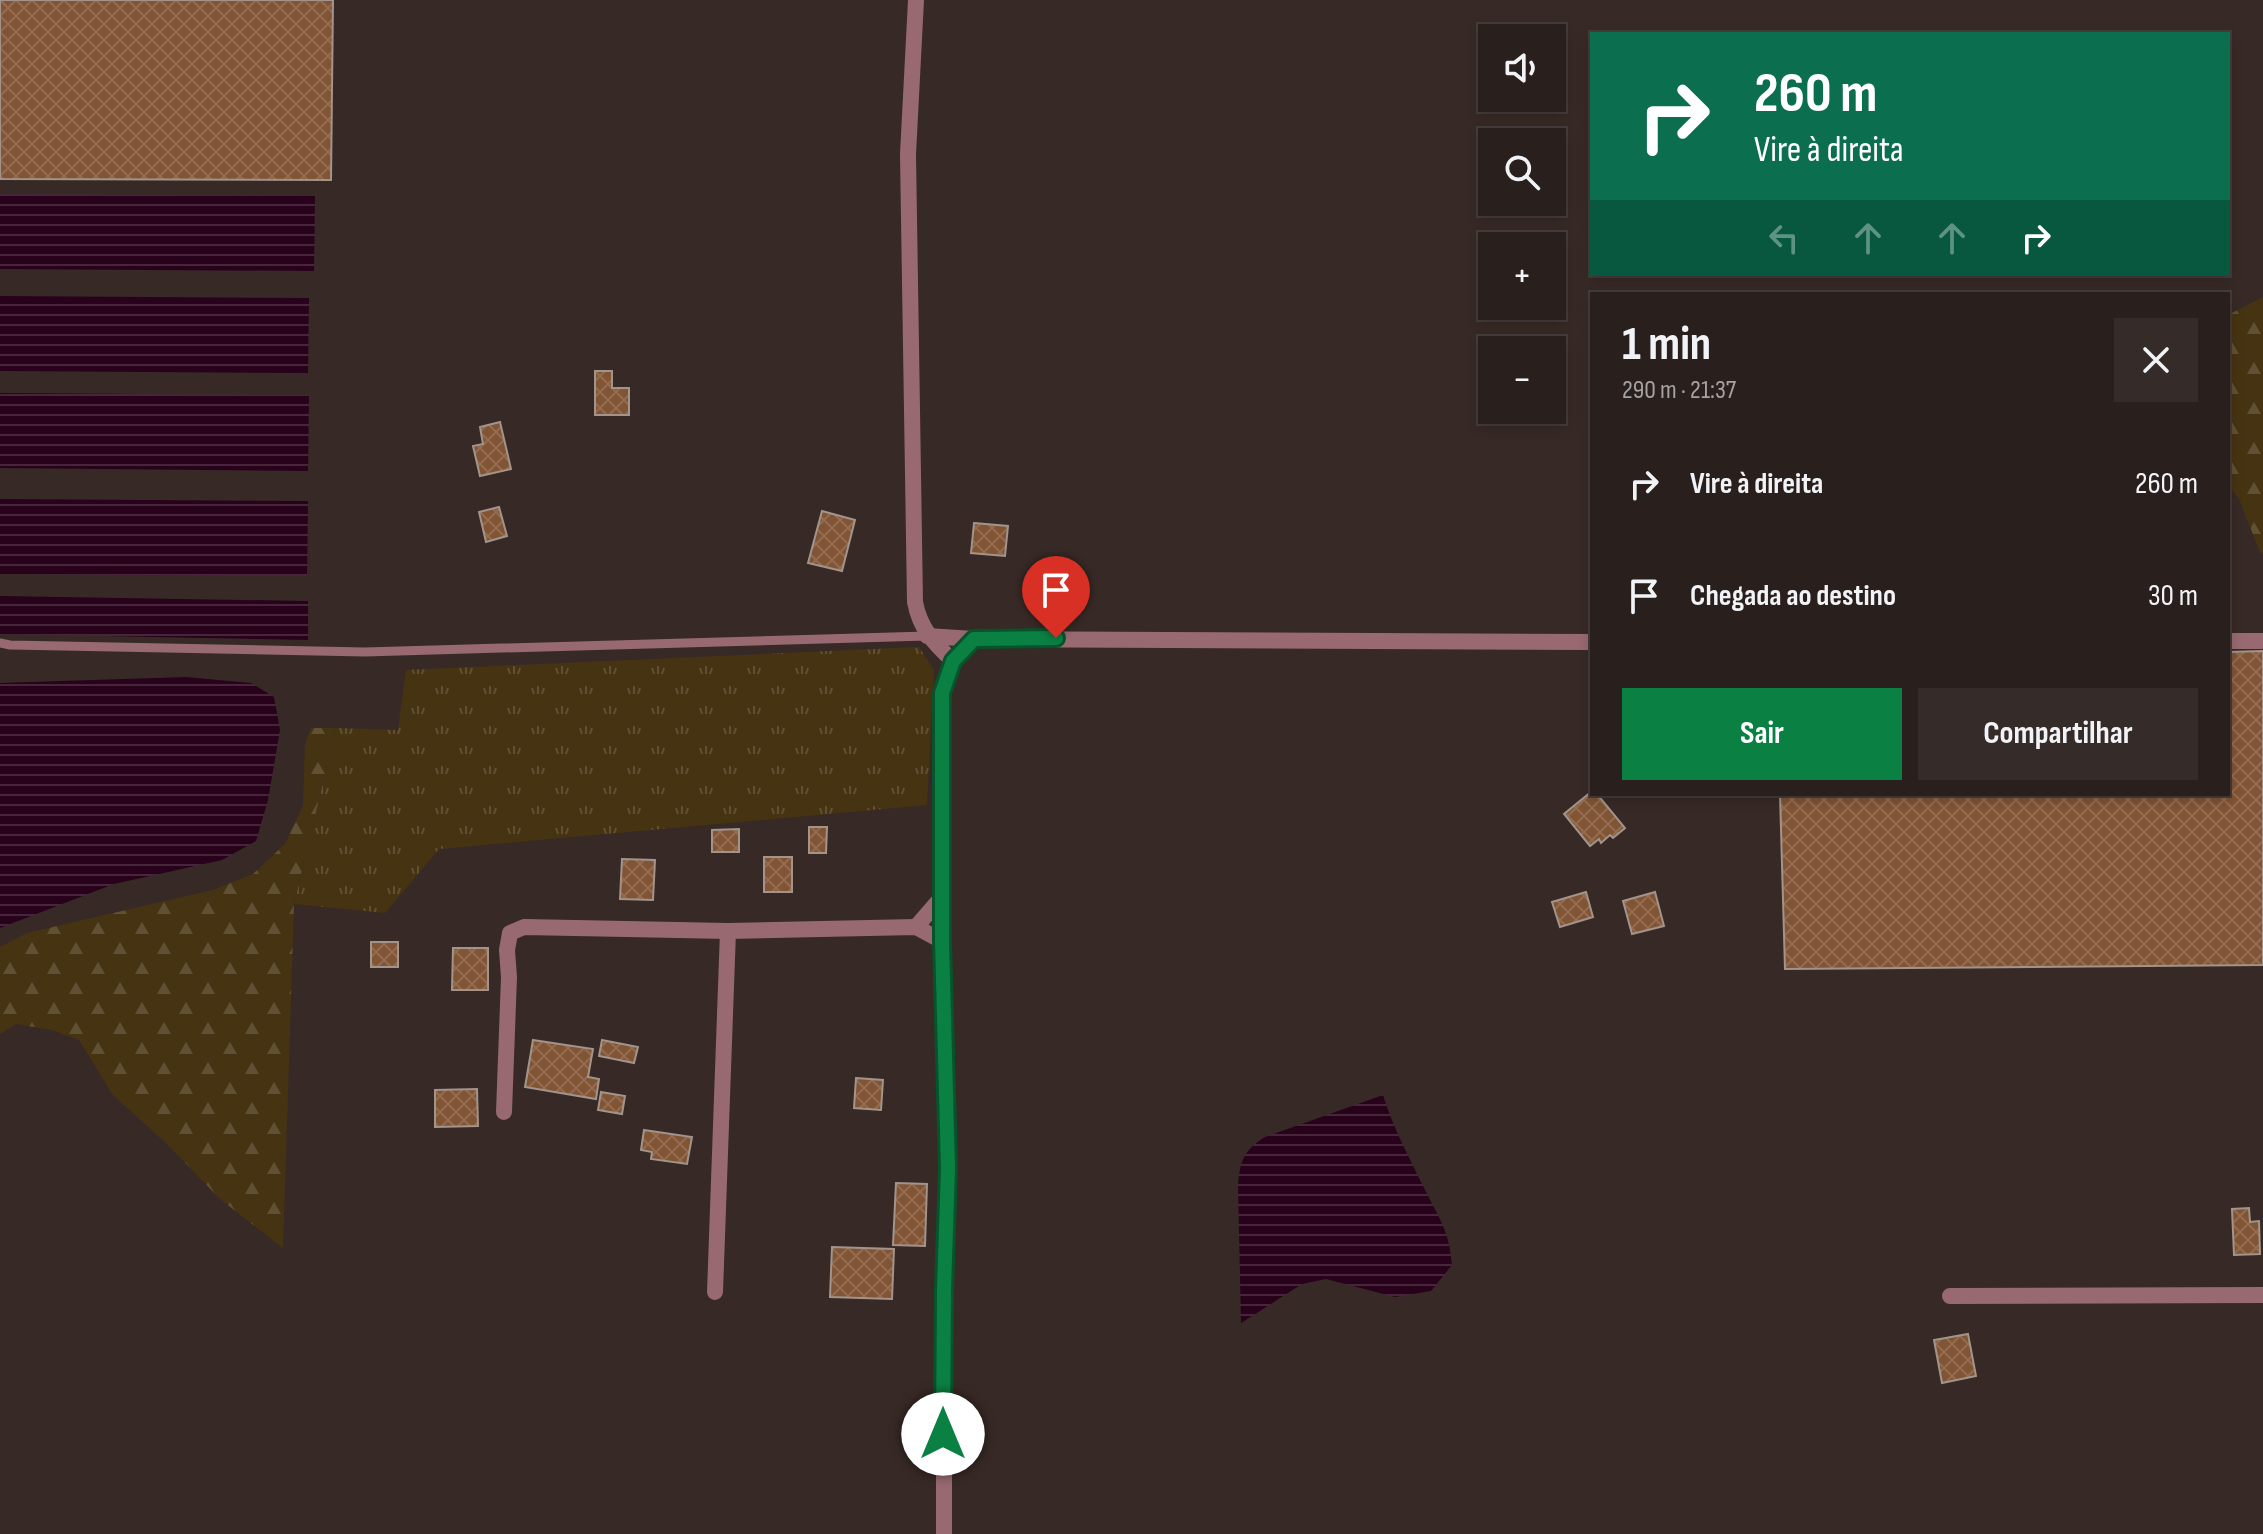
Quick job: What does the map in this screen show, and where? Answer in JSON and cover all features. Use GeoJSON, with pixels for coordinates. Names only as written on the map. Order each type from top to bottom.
{"type":"FeatureCollection","features":[{"type":"Feature","properties":{"kind":"street"},"geometry":{"type":"LineString","coordinates":[[916,0],[908,154],[914,586],[917,614],[927,636],[953,661]]}},
{"type":"Feature","properties":{"kind":"street"},"geometry":{"type":"LineString","coordinates":[[927,636],[974,639],[1590,642]]}},
{"type":"Feature","properties":{"kind":"street"},"geometry":{"type":"LineString","coordinates":[[944,1534],[948,1169],[942,941],[942,693],[953,661],[974,639]]}},
{"type":"Feature","properties":{"kind":"street"},"geometry":{"type":"LineString","coordinates":[[2230,641],[2263,641]]}},
{"type":"Feature","properties":{"kind":"street"},"geometry":{"type":"LineString","coordinates":[[916,927],[942,897]]}},
{"type":"Feature","properties":{"kind":"street"},"geometry":{"type":"LineString","coordinates":[[504,1112],[509,977],[507,950],[510,933],[524,927],[728,931],[916,927],[942,941]]}},
{"type":"Feature","properties":{"kind":"street"},"geometry":{"type":"LineString","coordinates":[[715,1292],[728,931]]}},
{"type":"Feature","properties":{"kind":"street"},"geometry":{"type":"LineString","coordinates":[[1950,1296],[2263,1295]]}},
{"type":"Feature","properties":{"kind":"lane"},"geometry":{"type":"LineString","coordinates":[[0,643],[365,652],[927,636]]}},
{"type":"Feature","properties":{"kind":"green space"},"geometry":{"type":"Polygon","coordinates":[[[2263,297],[2263,553],[2239,499],[2230,487],[2230,314],[2263,297]]]}},
{"type":"Feature","properties":{"kind":"green space"},"geometry":{"type":"Polygon","coordinates":[[[919,647],[934,670],[927,805],[439,849],[385,913],[294,904],[336,728],[398,730],[406,670],[919,647]]]}},
{"type":"Feature","properties":{"kind":"green space"},"geometry":{"type":"Polygon","coordinates":[[[311,728],[336,728],[294,904],[283,1248],[220,1199],[169,1146],[113,1095],[79,1040],[52,1030],[16,1024],[0,1034],[0,947],[27,933],[213,890],[253,874],[285,844],[303,806],[305,744],[311,728]]]}},
{"type":"Feature","properties":{"kind":"shaded area"},"geometry":{"type":"Polygon","coordinates":[[[0,194],[315,196],[314,271],[0,269],[0,194]]]}},
{"type":"Feature","properties":{"kind":"shaded area"},"geometry":{"type":"Polygon","coordinates":[[[0,296],[309,298],[308,373],[0,371],[0,296]]]}},
{"type":"Feature","properties":{"kind":"shaded area"},"geometry":{"type":"Polygon","coordinates":[[[0,393],[309,395],[308,471],[0,468],[0,393]]]}},
{"type":"Feature","properties":{"kind":"shaded area"},"geometry":{"type":"Polygon","coordinates":[[[0,499],[308,501],[307,576],[0,574],[0,499]]]}},
{"type":"Feature","properties":{"kind":"shaded area"},"geometry":{"type":"Polygon","coordinates":[[[0,596],[308,601],[308,640],[0,634],[0,596]]]}},
{"type":"Feature","properties":{"kind":"shaded area"},"geometry":{"type":"Polygon","coordinates":[[[186,677],[251,683],[274,697],[280,730],[268,800],[256,841],[222,860],[114,884],[0,928],[0,683],[186,677]]]}},
{"type":"Feature","properties":{"kind":"shaded area"},"geometry":{"type":"Polygon","coordinates":[[[1383,1095],[1442,1225],[1452,1265],[1431,1291],[1395,1297],[1326,1279],[1302,1284],[1241,1323],[1238,1186],[1244,1157],[1265,1137],[1383,1095]]]}},
{"type":"Feature","properties":{"kind":"building"},"geometry":{"type":"Polygon","coordinates":[[[0,0],[333,0],[331,180],[0,179],[0,0]]]}},
{"type":"Feature","properties":{"kind":"building"},"geometry":{"type":"Polygon","coordinates":[[[595,371],[612,371],[612,388],[629,388],[629,415],[595,415],[595,371]]]}},
{"type":"Feature","properties":{"kind":"building"},"geometry":{"type":"Polygon","coordinates":[[[500,422],[511,469],[480,476],[473,446],[483,444],[480,427],[500,422]]]}},
{"type":"Feature","properties":{"kind":"building"},"geometry":{"type":"Polygon","coordinates":[[[499,507],[507,536],[486,542],[479,512],[499,507]]]}},
{"type":"Feature","properties":{"kind":"building"},"geometry":{"type":"Polygon","coordinates":[[[822,511],[855,520],[842,571],[808,563],[822,511]]]}},
{"type":"Feature","properties":{"kind":"building"},"geometry":{"type":"Polygon","coordinates":[[[974,523],[1008,526],[1005,556],[971,553],[974,523]]]}},
{"type":"Feature","properties":{"kind":"building"},"geometry":{"type":"Polygon","coordinates":[[[2263,651],[2263,965],[1785,969],[1780,796],[2230,796],[2230,652],[2263,651]]]}},
{"type":"Feature","properties":{"kind":"building"},"geometry":{"type":"Polygon","coordinates":[[[1590,793],[1590,796],[1599,796],[1625,828],[1613,838],[1610,835],[1601,843],[1599,839],[1590,846],[1564,814],[1590,793]]]}},
{"type":"Feature","properties":{"kind":"building"},"geometry":{"type":"Polygon","coordinates":[[[809,827],[827,827],[826,853],[809,853],[809,827]]]}},
{"type":"Feature","properties":{"kind":"building"},"geometry":{"type":"Polygon","coordinates":[[[739,829],[739,852],[712,852],[712,830],[739,829]]]}},
{"type":"Feature","properties":{"kind":"building"},"geometry":{"type":"Polygon","coordinates":[[[764,857],[792,857],[792,892],[764,892],[764,857]]]}},
{"type":"Feature","properties":{"kind":"building"},"geometry":{"type":"Polygon","coordinates":[[[622,859],[655,860],[653,900],[620,899],[622,859]]]}},
{"type":"Feature","properties":{"kind":"building"},"geometry":{"type":"Polygon","coordinates":[[[1586,892],[1593,917],[1560,927],[1552,902],[1586,892]]]}},
{"type":"Feature","properties":{"kind":"building"},"geometry":{"type":"Polygon","coordinates":[[[1655,892],[1664,926],[1632,934],[1623,901],[1655,892]]]}},
{"type":"Feature","properties":{"kind":"building"},"geometry":{"type":"Polygon","coordinates":[[[371,942],[398,942],[398,967],[371,967],[371,942]]]}},
{"type":"Feature","properties":{"kind":"building"},"geometry":{"type":"Polygon","coordinates":[[[453,948],[488,948],[488,990],[452,990],[453,948]]]}},
{"type":"Feature","properties":{"kind":"building"},"geometry":{"type":"Polygon","coordinates":[[[533,1040],[593,1049],[588,1077],[599,1079],[596,1099],[525,1087],[533,1040]]]}},
{"type":"Feature","properties":{"kind":"building"},"geometry":{"type":"Polygon","coordinates":[[[602,1040],[638,1047],[634,1063],[599,1056],[602,1040]]]}},
{"type":"Feature","properties":{"kind":"building"},"geometry":{"type":"Polygon","coordinates":[[[856,1078],[883,1080],[881,1110],[854,1108],[856,1078]]]}},
{"type":"Feature","properties":{"kind":"building"},"geometry":{"type":"Polygon","coordinates":[[[477,1089],[478,1126],[435,1127],[435,1090],[477,1089]]]}},
{"type":"Feature","properties":{"kind":"building"},"geometry":{"type":"Polygon","coordinates":[[[601,1092],[625,1096],[622,1114],[598,1110],[601,1092]]]}},
{"type":"Feature","properties":{"kind":"building"},"geometry":{"type":"Polygon","coordinates":[[[644,1130],[692,1137],[687,1164],[651,1159],[652,1152],[641,1150],[644,1130]]]}},
{"type":"Feature","properties":{"kind":"building"},"geometry":{"type":"Polygon","coordinates":[[[896,1183],[927,1184],[925,1246],[893,1245],[896,1183]]]}},
{"type":"Feature","properties":{"kind":"building"},"geometry":{"type":"Polygon","coordinates":[[[2249,1208],[2250,1222],[2259,1221],[2260,1254],[2234,1255],[2232,1209],[2249,1208]]]}},
{"type":"Feature","properties":{"kind":"building"},"geometry":{"type":"Polygon","coordinates":[[[832,1247],[894,1249],[892,1299],[830,1297],[832,1247]]]}},
{"type":"Feature","properties":{"kind":"building"},"geometry":{"type":"Polygon","coordinates":[[[1968,1334],[1976,1376],[1942,1383],[1934,1340],[1968,1334]]]}},
{"type":"Feature","properties":{"kind":"route"},"geometry":{"type":"LineString","coordinates":[[943,1434],[948,1169],[942,941],[942,693],[953,661],[974,639],[1056,638]]}}]}
